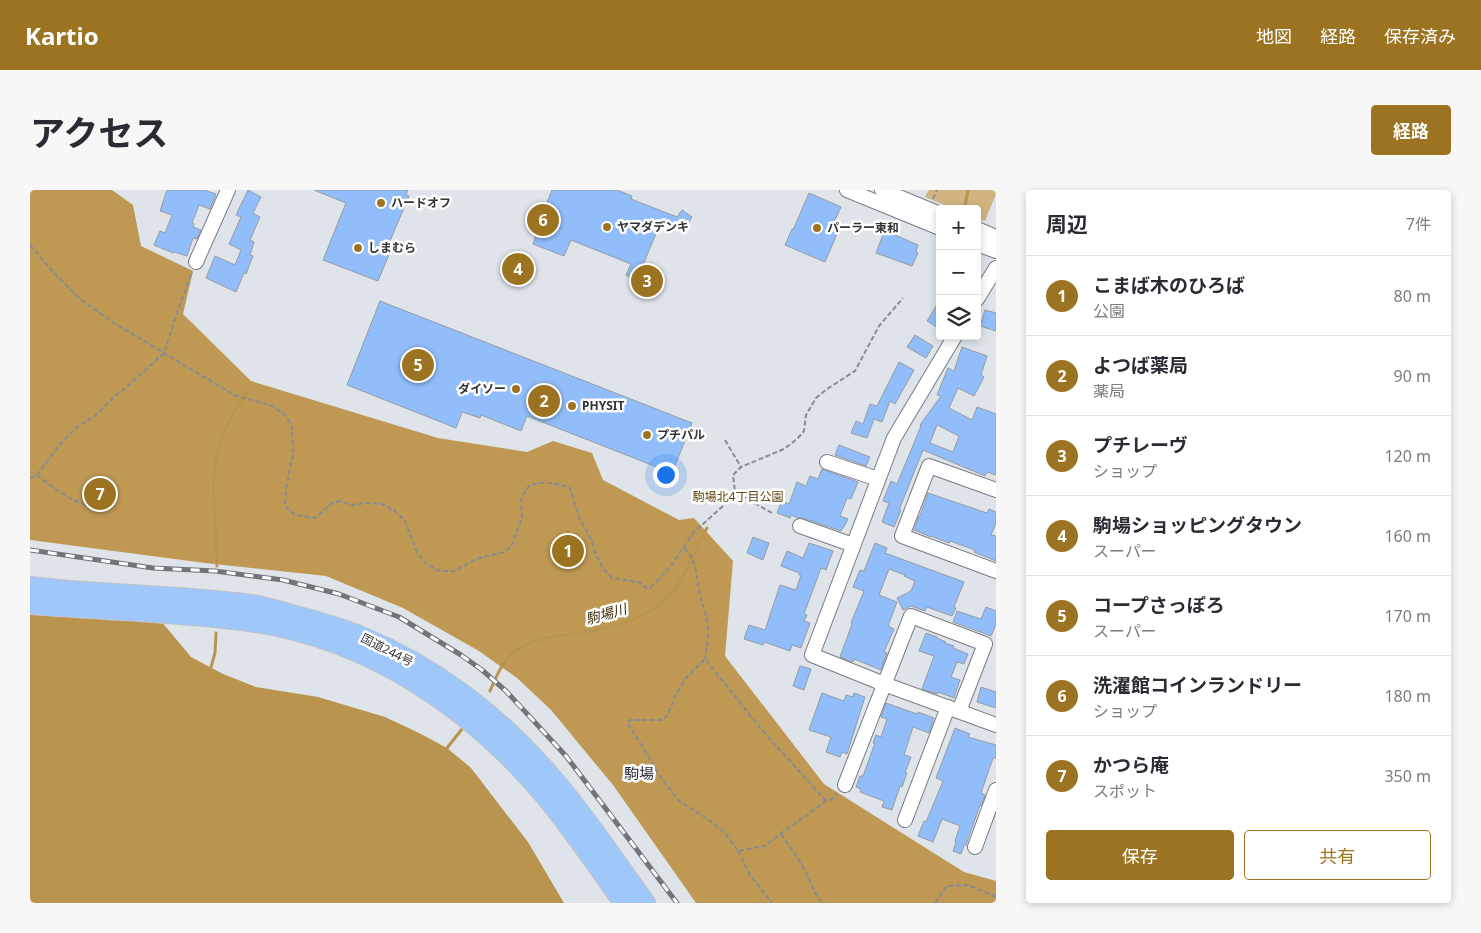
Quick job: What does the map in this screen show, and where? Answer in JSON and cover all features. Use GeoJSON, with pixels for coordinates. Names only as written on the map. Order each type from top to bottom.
{"type":"FeatureCollection","features":[{"type":"Feature","properties":{"kind":"highway","name":"国道244号"},"geometry":{"type":"LineString","coordinates":[[30,587],[254,605],[329,625],[364,637],[392,651],[466,698],[519,743],[563,792],[645,903]]}},
{"type":"Feature","properties":{"kind":"highway","name":"国道244号"},"geometry":{"type":"LineString","coordinates":[[30,604],[206,616],[250,621],[334,642],[387,665],[431,691],[458,710],[508,755],[549,800],[624,903]]}},
{"type":"Feature","properties":{"kind":"street"},"geometry":{"type":"LineString","coordinates":[[196,262],[228,190]]}},
{"type":"Feature","properties":{"kind":"street"},"geometry":{"type":"LineString","coordinates":[[847,190],[862,193],[936,226]]}},
{"type":"Feature","properties":{"kind":"street"},"geometry":{"type":"LineString","coordinates":[[882,190],[936,212]]}},
{"type":"Feature","properties":{"kind":"street"},"geometry":{"type":"LineString","coordinates":[[981,231],[996,237]]}},
{"type":"Feature","properties":{"kind":"street"},"geometry":{"type":"LineString","coordinates":[[981,246],[996,252]]}},
{"type":"Feature","properties":{"kind":"street"},"geometry":{"type":"LineString","coordinates":[[979,295],[996,268]]}},
{"type":"Feature","properties":{"kind":"street"},"geometry":{"type":"LineString","coordinates":[[953,340],[894,438],[812,655],[884,684],[996,725]]}},
{"type":"Feature","properties":{"kind":"street"},"geometry":{"type":"LineString","coordinates":[[827,462],[878,480]]}},
{"type":"Feature","properties":{"kind":"street"},"geometry":{"type":"LineString","coordinates":[[996,490],[929,466],[902,536],[996,571]]}},
{"type":"Feature","properties":{"kind":"street"},"geometry":{"type":"LineString","coordinates":[[800,526],[853,544]]}},
{"type":"Feature","properties":{"kind":"street"},"geometry":{"type":"LineString","coordinates":[[845,785],[911,616],[985,644],[953,709],[905,820]]}},
{"type":"Feature","properties":{"kind":"street"},"geometry":{"type":"LineString","coordinates":[[975,847],[996,790]]}},
{"type":"Feature","properties":{"kind":"path"},"geometry":{"type":"LineString","coordinates":[[932,202],[937,190]]}},
{"type":"Feature","properties":{"kind":"path"},"geometry":{"type":"LineString","coordinates":[[30,245],[80,299],[114,323],[237,396],[273,406],[286,416],[292,427],[293,454],[286,489],[285,506],[295,515],[315,518],[332,503],[340,501],[352,505],[366,503],[382,504],[395,511],[405,521],[417,552],[426,564],[440,571],[454,571],[470,562],[504,552],[511,547],[522,518],[521,500],[524,491],[530,485],[547,483],[566,486],[570,488],[580,520],[591,539],[596,555],[604,569],[612,578],[639,582],[646,588],[651,587],[671,566],[693,533],[723,506],[735,492],[733,475],[741,467],[784,449],[797,439],[804,431],[806,415],[816,398],[855,371],[879,326],[903,298]]}},
{"type":"Feature","properties":{"kind":"path"},"geometry":{"type":"LineString","coordinates":[[30,478],[37,475],[61,442],[95,416],[114,396],[164,353],[196,262]]}},
{"type":"Feature","properties":{"kind":"path"},"geometry":{"type":"LineString","coordinates":[[725,440],[741,467]]}},
{"type":"Feature","properties":{"kind":"path"},"geometry":{"type":"LineString","coordinates":[[37,475],[73,500],[96,508]]}},
{"type":"Feature","properties":{"kind":"path"},"geometry":{"type":"LineString","coordinates":[[735,492],[772,514]]}},
{"type":"Feature","properties":{"kind":"path"},"geometry":{"type":"LineString","coordinates":[[684,548],[690,552],[694,560],[707,623],[705,659],[686,678],[676,694],[668,715],[662,720],[630,720],[627,723],[657,772],[679,801],[708,818],[726,834],[738,851],[750,875],[772,903]]}},
{"type":"Feature","properties":{"kind":"path"},"geometry":{"type":"LineString","coordinates":[[705,659],[768,737],[826,801]]}},
{"type":"Feature","properties":{"kind":"path"},"geometry":{"type":"LineString","coordinates":[[738,851],[764,846],[826,801],[832,799],[845,785]]}},
{"type":"Feature","properties":{"kind":"path"},"geometry":{"type":"LineString","coordinates":[[781,834],[801,864],[822,903]]}},
{"type":"Feature","properties":{"kind":"path"},"geometry":{"type":"LineString","coordinates":[[935,903],[947,886],[968,885],[996,898]]}},
{"type":"Feature","properties":{"kind":"shaded area"},"geometry":{"type":"Polygon","coordinates":[[[30,190],[112,190],[133,205],[141,246],[193,271],[183,314],[251,381],[438,438],[527,452],[553,441],[592,453],[603,480],[679,520],[694,518],[733,561],[725,656],[824,784],[964,872],[996,881],[996,903],[696,903],[613,785],[551,710],[517,678],[479,651],[403,608],[326,576],[205,563],[30,540],[30,190]]]}},
{"type":"Feature","properties":{"kind":"shaded area"},"geometry":{"type":"Polygon","coordinates":[[[929,190],[996,190],[985,221],[981,220],[981,205],[944,205],[925,197],[929,190]]]}},
{"type":"Feature","properties":{"kind":"shaded area"},"geometry":{"type":"Polygon","coordinates":[[[30,611],[161,621],[191,657],[223,674],[256,687],[318,697],[385,717],[447,748],[471,768],[528,842],[564,903],[30,903],[30,611]]]}},
{"type":"Feature","properties":{"kind":"building"},"geometry":{"type":"Polygon","coordinates":[[[167,190],[204,190],[216,194],[210,209],[199,205],[192,223],[194,224],[193,227],[201,230],[197,239],[193,238],[187,256],[173,253],[154,245],[160,231],[165,233],[172,215],[160,211],[167,190]]]}},
{"type":"Feature","properties":{"kind":"building"},"geometry":{"type":"Polygon","coordinates":[[[248,190],[261,197],[253,213],[260,217],[250,240],[254,242],[250,255],[253,256],[236,292],[206,278],[215,256],[235,265],[241,250],[229,244],[241,217],[236,215],[248,190]]]}},
{"type":"Feature","properties":{"kind":"building"},"geometry":{"type":"Polygon","coordinates":[[[314,190],[408,190],[406,195],[409,196],[390,241],[394,243],[378,281],[323,260],[346,203],[314,190]]]}},
{"type":"Feature","properties":{"kind":"building","name":"ヤマダデンキ"},"geometry":{"type":"Polygon","coordinates":[[[552,190],[617,190],[632,196],[631,199],[677,217],[682,210],[692,217],[683,232],[665,221],[662,228],[659,226],[643,265],[659,275],[647,294],[636,287],[640,282],[626,275],[631,264],[571,240],[564,256],[533,244],[540,226],[538,225],[552,190]]]}},
{"type":"Feature","properties":{"kind":"building","name":"パーラー東和"},"geometry":{"type":"Polygon","coordinates":[[[809,193],[841,207],[833,224],[840,227],[825,262],[785,245],[809,193]]]}},
{"type":"Feature","properties":{"kind":"building"},"geometry":{"type":"Polygon","coordinates":[[[887,224],[896,227],[893,234],[918,245],[916,252],[918,253],[912,266],[876,253],[887,224]]]}},
{"type":"Feature","properties":{"kind":"building"},"geometry":{"type":"Polygon","coordinates":[[[380,301],[692,423],[672,473],[527,416],[521,431],[481,415],[480,418],[462,412],[456,428],[347,385],[380,301]]]}},
{"type":"Feature","properties":{"kind":"building"},"geometry":{"type":"Polygon","coordinates":[[[936,306],[936,327],[927,321],[936,306]]]}},
{"type":"Feature","properties":{"kind":"building"},"geometry":{"type":"Polygon","coordinates":[[[985,310],[996,313],[996,331],[981,326],[985,310]]]}},
{"type":"Feature","properties":{"kind":"building"},"geometry":{"type":"Polygon","coordinates":[[[915,335],[933,346],[926,358],[907,347],[915,335]]]}},
{"type":"Feature","properties":{"kind":"building"},"geometry":{"type":"Polygon","coordinates":[[[962,347],[987,356],[981,375],[984,377],[974,396],[958,388],[949,408],[972,420],[977,407],[996,414],[996,475],[987,472],[985,476],[923,450],[894,527],[882,522],[889,503],[883,501],[891,481],[897,484],[920,425],[941,396],[937,395],[948,368],[954,371],[962,347]],[[937,425],[930,443],[953,452],[959,436],[937,425]]]}},
{"type":"Feature","properties":{"kind":"building"},"geometry":{"type":"Polygon","coordinates":[[[899,362],[914,370],[895,404],[890,401],[882,422],[874,419],[867,438],[851,433],[856,421],[863,424],[870,404],[877,406],[899,362]]]}},
{"type":"Feature","properties":{"kind":"building"},"geometry":{"type":"Polygon","coordinates":[[[839,445],[870,457],[866,466],[835,455],[839,445]]]}},
{"type":"Feature","properties":{"kind":"building"},"geometry":{"type":"Polygon","coordinates":[[[822,469],[858,482],[851,499],[847,498],[840,516],[848,519],[841,531],[803,518],[791,515],[790,518],[777,513],[782,501],[789,504],[797,482],[806,486],[810,476],[818,479],[822,469]]]}},
{"type":"Feature","properties":{"kind":"building"},"geometry":{"type":"Polygon","coordinates":[[[928,493],[987,513],[989,509],[996,512],[996,523],[991,535],[996,536],[996,561],[974,552],[975,550],[914,530],[928,493]]]}},
{"type":"Feature","properties":{"kind":"building"},"geometry":{"type":"Polygon","coordinates":[[[753,537],[769,543],[763,560],[747,553],[753,537]]]}},
{"type":"Feature","properties":{"kind":"building"},"geometry":{"type":"Polygon","coordinates":[[[809,543],[833,551],[826,570],[821,568],[804,614],[807,615],[804,621],[810,623],[801,648],[792,645],[790,651],[764,642],[763,645],[744,639],[749,625],[765,630],[780,585],[796,590],[801,575],[781,566],[787,551],[803,558],[809,543]]]}},
{"type":"Feature","properties":{"kind":"building"},"geometry":{"type":"Polygon","coordinates":[[[875,543],[887,548],[885,553],[964,582],[952,616],[927,607],[925,611],[911,606],[903,610],[897,598],[911,591],[915,581],[889,569],[879,595],[897,602],[888,626],[894,629],[884,652],[887,653],[881,670],[854,659],[853,662],[840,657],[864,591],[853,587],[860,570],[864,571],[875,543]]]}},
{"type":"Feature","properties":{"kind":"building"},"geometry":{"type":"Polygon","coordinates":[[[986,607],[996,611],[996,624],[991,636],[953,622],[957,611],[981,619],[986,607]]]}},
{"type":"Feature","properties":{"kind":"building"},"geometry":{"type":"Polygon","coordinates":[[[926,633],[968,654],[964,664],[957,662],[951,677],[960,680],[954,698],[922,689],[934,656],[919,651],[926,633]]]}},
{"type":"Feature","properties":{"kind":"building"},"geometry":{"type":"Polygon","coordinates":[[[800,666],[811,669],[804,690],[793,686],[800,666]]]}},
{"type":"Feature","properties":{"kind":"building"},"geometry":{"type":"Polygon","coordinates":[[[981,687],[996,692],[996,708],[977,702],[981,687]]]}},
{"type":"Feature","properties":{"kind":"building"},"geometry":{"type":"Polygon","coordinates":[[[822,693],[844,701],[846,695],[853,697],[854,693],[865,697],[847,754],[842,752],[840,757],[826,752],[831,737],[809,730],[822,693]]]}},
{"type":"Feature","properties":{"kind":"building"},"geometry":{"type":"Polygon","coordinates":[[[886,703],[934,718],[929,733],[913,727],[904,755],[911,757],[905,773],[907,773],[902,787],[900,786],[892,810],[882,807],[884,801],[860,792],[861,789],[856,787],[860,776],[863,776],[876,735],[881,737],[887,719],[881,717],[886,703]]]}},
{"type":"Feature","properties":{"kind":"building"},"geometry":{"type":"Polygon","coordinates":[[[955,728],[970,734],[968,737],[996,745],[996,758],[993,758],[981,793],[985,795],[961,854],[953,851],[960,826],[942,819],[933,842],[918,836],[943,781],[936,778],[955,728]]]}},
{"type":"Feature","properties":{"kind":"waterway","name":"駒場川"},"geometry":{"type":"LineString","coordinates":[[965,205],[968,190]]}},
{"type":"Feature","properties":{"kind":"waterway"},"geometry":{"type":"LineString","coordinates":[[217,566],[214,498],[215,464],[226,426],[247,391]]}},
{"type":"Feature","properties":{"kind":"waterway","name":"駒場川"},"geometry":{"type":"LineString","coordinates":[[490,691],[506,660],[522,647],[539,640],[616,625],[645,614],[662,603],[669,597],[681,579],[707,528]]}},
{"type":"Feature","properties":{"kind":"waterway"},"geometry":{"type":"LineString","coordinates":[[211,667],[215,653],[216,633]]}},
{"type":"Feature","properties":{"kind":"waterway","name":"駒場川"},"geometry":{"type":"LineString","coordinates":[[447,748],[462,729]]}},
{"type":"Feature","properties":{"kind":"railway"},"geometry":{"type":"LineString","coordinates":[[30,550],[153,568],[215,571],[283,580],[339,594],[399,617],[461,655],[506,691],[566,756],[677,903]]}},
{"type":"Feature","properties":{"kind":"place","name":"ハードオフ"},"geometry":{"type":"Point","coordinates":[381,203]}},
{"type":"Feature","properties":{"kind":"place","name":"洗濯館コインランドリー"},"geometry":{"type":"Point","coordinates":[543,220]}},
{"type":"Feature","properties":{"kind":"place","name":"ヤマダデンキ"},"geometry":{"type":"Point","coordinates":[607,227]}},
{"type":"Feature","properties":{"kind":"place","name":"パーラー東和"},"geometry":{"type":"Point","coordinates":[817,228]}},
{"type":"Feature","properties":{"kind":"place","name":"しまむら"},"geometry":{"type":"Point","coordinates":[358,248]}},
{"type":"Feature","properties":{"kind":"place","name":"駒場ショッピングタウン"},"geometry":{"type":"Point","coordinates":[518,269]}},
{"type":"Feature","properties":{"kind":"place","name":"プチレーヴ"},"geometry":{"type":"Point","coordinates":[647,281]}},
{"type":"Feature","properties":{"kind":"place","name":"コープさっぽろ"},"geometry":{"type":"Point","coordinates":[418,365]}},
{"type":"Feature","properties":{"kind":"place","name":"ダイソー"},"geometry":{"type":"Point","coordinates":[516,389]}},
{"type":"Feature","properties":{"kind":"place","name":"よつば薬局"},"geometry":{"type":"Point","coordinates":[544,401]}},
{"type":"Feature","properties":{"kind":"place","name":"PHYSIT"},"geometry":{"type":"Point","coordinates":[572,406]}},
{"type":"Feature","properties":{"kind":"place","name":"プチパル"},"geometry":{"type":"Point","coordinates":[647,435]}},
{"type":"Feature","properties":{"kind":"place","name":"かつら庵"},"geometry":{"type":"Point","coordinates":[100,494]}},
{"type":"Feature","properties":{"kind":"place","name":"こまば木のひろば"},"geometry":{"type":"Point","coordinates":[568,551]}},
{"type":"Feature","properties":{"kind":"district","name":"駒場"},"geometry":{"type":"Point","coordinates":[639,774]}},
{"type":"Feature","properties":{"kind":"park label","name":"駒場北4丁目公園"},"geometry":{"type":"Point","coordinates":[738,497]}}]}
